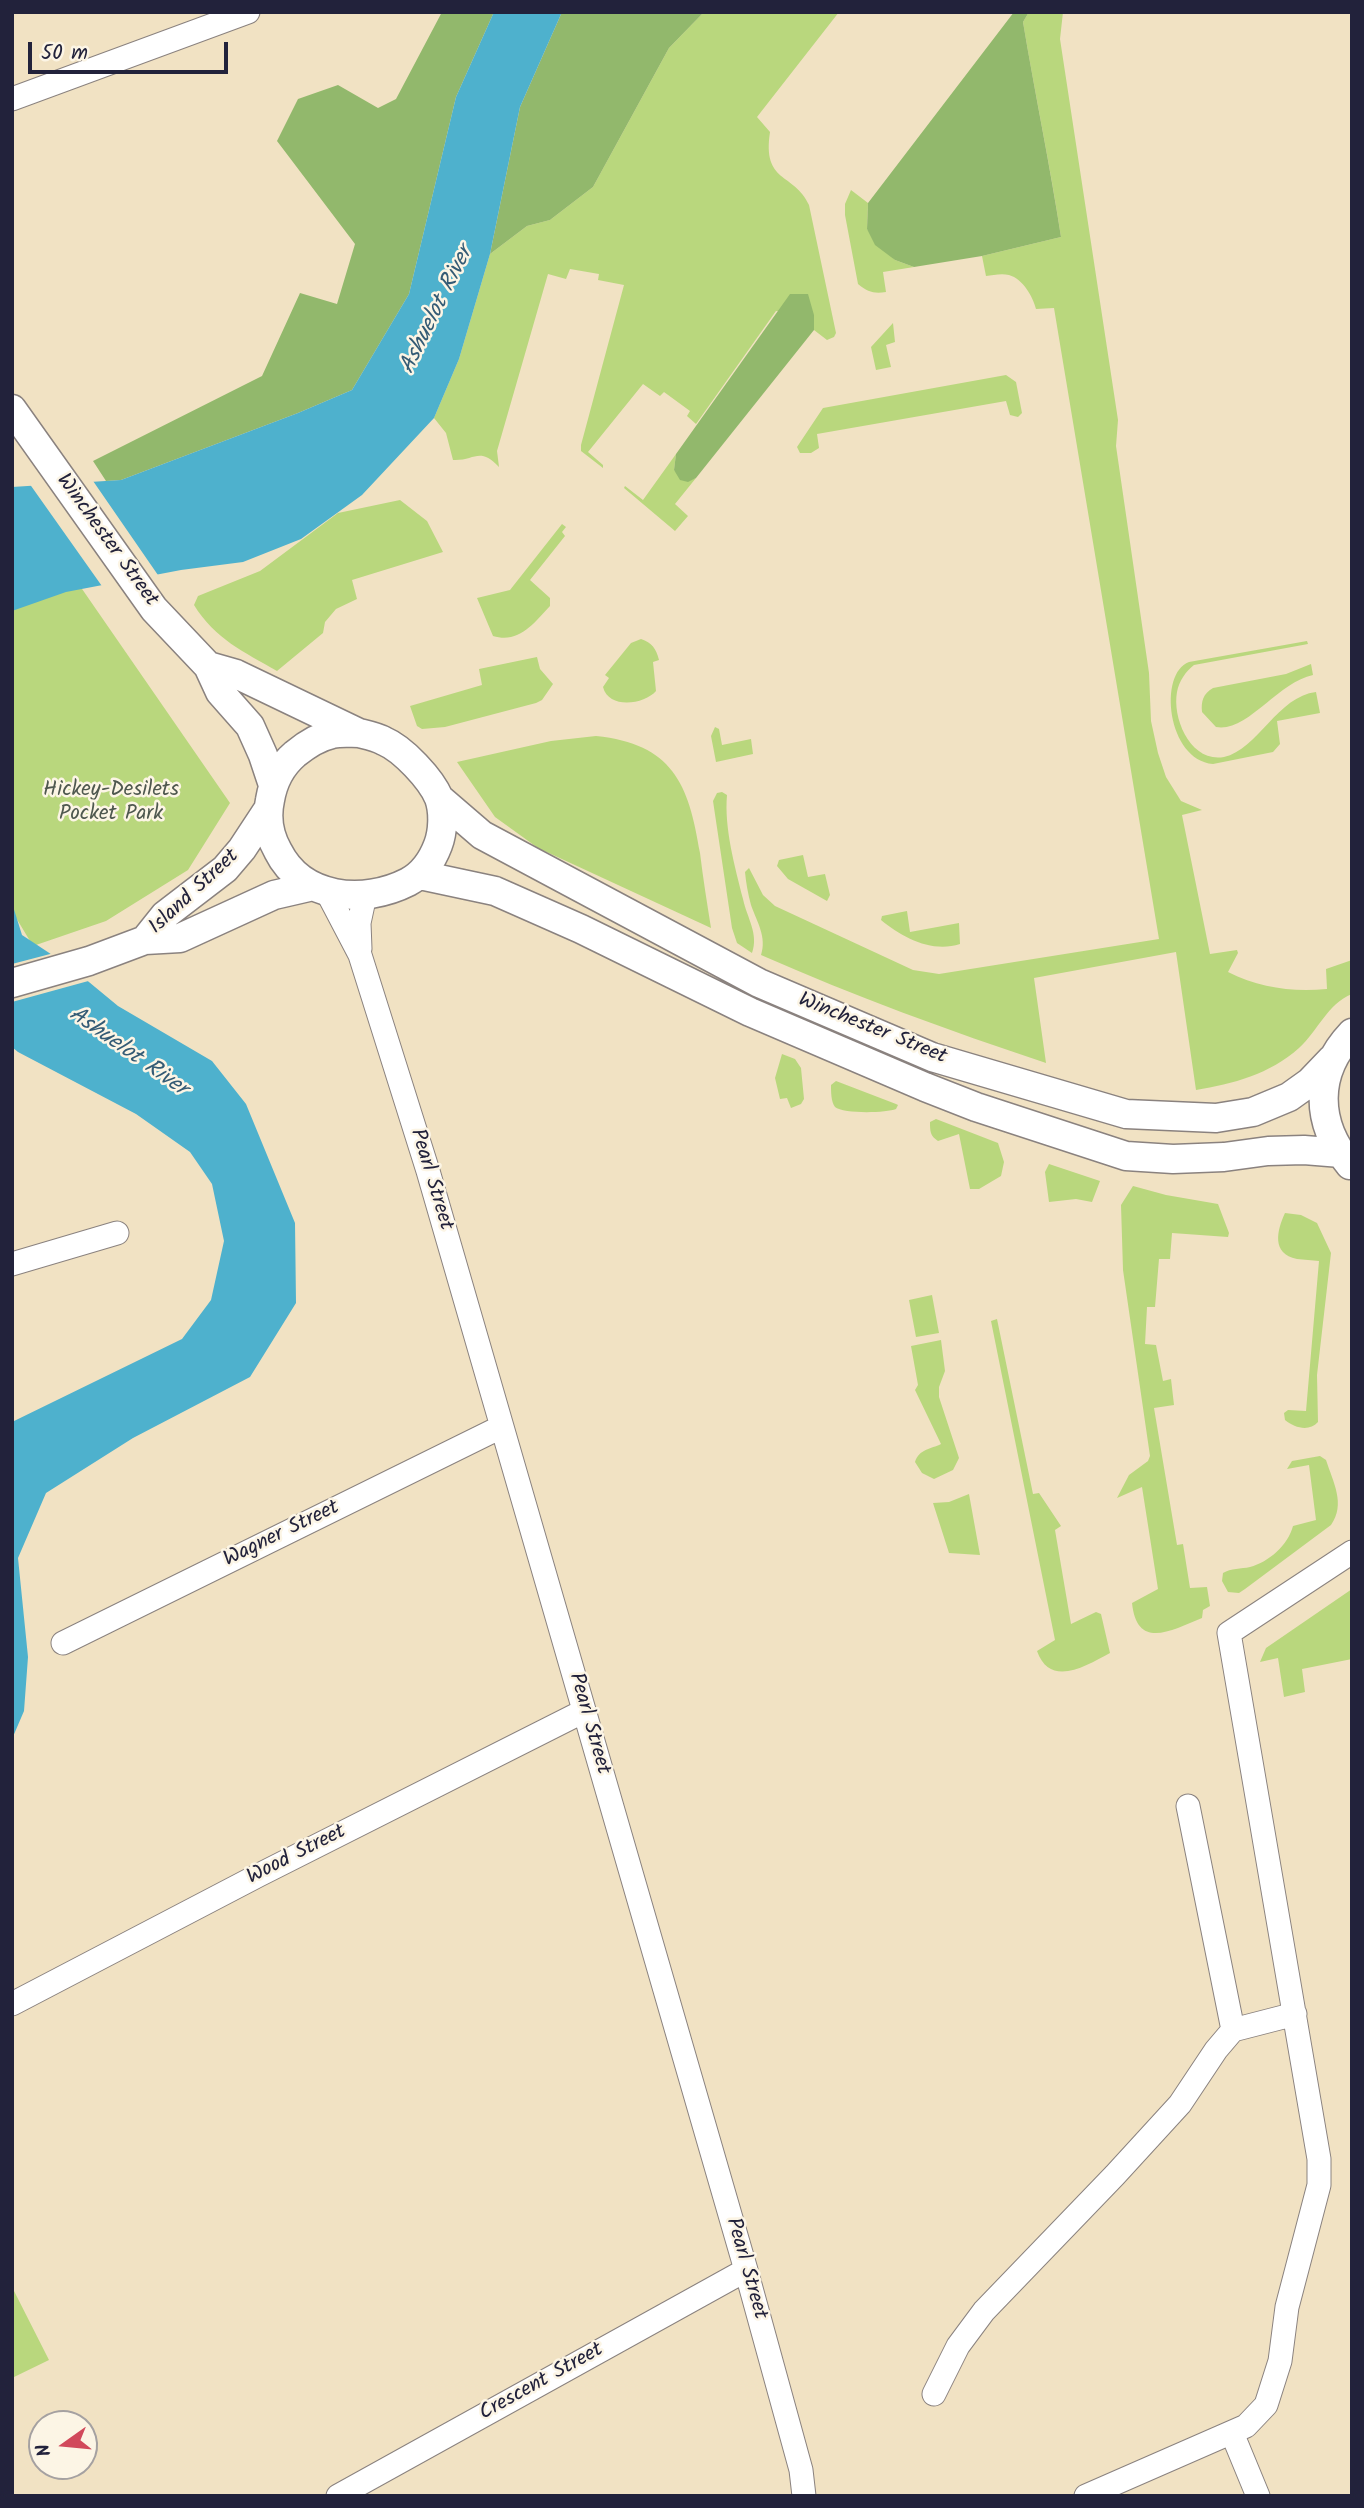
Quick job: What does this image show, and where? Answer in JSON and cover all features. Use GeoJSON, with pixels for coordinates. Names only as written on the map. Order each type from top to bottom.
{"type":"FeatureCollection","features":[{"type":"Feature","properties":{"kind":"street"},"geometry":{"type":"LineString","coordinates":[[12,99],[248,12]]}},
{"type":"Feature","properties":{"kind":"street","name":"Winchester Street"},"geometry":{"type":"LineString","coordinates":[[12,409],[154,609],[208,666],[220,692],[250,726],[263,755],[270,798]]}},
{"type":"Feature","properties":{"kind":"street","name":"Winchester Street"},"geometry":{"type":"LineString","coordinates":[[208,666],[236,674],[359,733]]}},
{"type":"Feature","properties":{"kind":"street"},"geometry":{"type":"LineString","coordinates":[[359,733],[384,741],[406,756],[439,798],[442,819],[441,836],[434,855],[420,875],[405,883],[353,896],[320,889],[302,881],[283,862],[271,838],[270,798],[287,761],[307,744],[332,734],[359,733]]}},
{"type":"Feature","properties":{"kind":"street","name":"Island Street"},"geometry":{"type":"LineString","coordinates":[[145,940],[165,915],[225,869],[242,849],[270,798]]}},
{"type":"Feature","properties":{"kind":"street","name":"Winchester Street"},"geometry":{"type":"LineString","coordinates":[[439,798],[482,835],[724,966],[780,992],[932,1057],[1126,1114],[1216,1118],[1253,1112],[1289,1097],[1310,1082],[1352,1033]]}},
{"type":"Feature","properties":{"kind":"street","name":"Winchester Street"},"geometry":{"type":"LineString","coordinates":[[420,875],[495,891],[581,929],[750,1013],[925,1087],[976,1107],[1126,1156],[1173,1159],[1276,1151],[1348,1166]]}},
{"type":"Feature","properties":{"kind":"street","name":"Island Street"},"geometry":{"type":"LineString","coordinates":[[12,984],[89,961],[145,940],[180,938],[274,895],[320,889]]}},
{"type":"Feature","properties":{"kind":"street","name":"Pearl Street"},"geometry":{"type":"LineString","coordinates":[[320,889],[360,955],[428,1171],[746,2270],[801,2470],[804,2496]]}},
{"type":"Feature","properties":{"kind":"street","name":"Pearl Street"},"geometry":{"type":"LineString","coordinates":[[360,955],[359,923],[365,895]]}},
{"type":"Feature","properties":{"kind":"street"},"geometry":{"type":"LineString","coordinates":[[1332,1059],[1323,1088],[1325,1118],[1331,1139],[1348,1166]]}},
{"type":"Feature","properties":{"kind":"street"},"geometry":{"type":"LineString","coordinates":[[12,1264],[117,1233]]}},
{"type":"Feature","properties":{"kind":"street","name":"Wagner Street"},"geometry":{"type":"LineString","coordinates":[[63,1643],[501,1427]]}},
{"type":"Feature","properties":{"kind":"street"},"geometry":{"type":"LineString","coordinates":[[1086,2496],[1246,2426],[1266,2405],[1280,2361],[1293,2283],[1319,2185],[1319,2159],[1229,1633],[1352,1552]]}},
{"type":"Feature","properties":{"kind":"street","name":"Wood Street"},"geometry":{"type":"LineString","coordinates":[[12,2004],[584,1711]]}},
{"type":"Feature","properties":{"kind":"street"},"geometry":{"type":"LineString","coordinates":[[1188,1806],[1233,2030]]}},
{"type":"Feature","properties":{"kind":"street"},"geometry":{"type":"LineString","coordinates":[[934,2394],[958,2346],[984,2311],[1180,2104],[1216,2050],[1233,2030],[1295,2014]]}},
{"type":"Feature","properties":{"kind":"street","name":"Crescent Street"},"geometry":{"type":"LineString","coordinates":[[338,2496],[746,2270]]}},
{"type":"Feature","properties":{"kind":"street"},"geometry":{"type":"LineString","coordinates":[[1231,2433],[1258,2496]]}},
{"type":"Feature","properties":{"kind":"green space"},"geometry":{"type":"Polygon","coordinates":[[[442,12],[494,12],[456,97],[409,294],[352,390],[121,480],[106,481],[93,461],[262,376],[300,293],[337,304],[355,244],[277,141],[298,99],[338,85],[378,108],[396,99],[442,12]]]}},
{"type":"Feature","properties":{"kind":"green space"},"geometry":{"type":"Polygon","coordinates":[[[562,12],[704,12],[669,48],[593,187],[550,220],[527,226],[490,254],[520,107],[562,12]]]}},
{"type":"Feature","properties":{"kind":"green space"},"geometry":{"type":"Polygon","coordinates":[[[704,12],[839,12],[757,117],[770,132],[769,149],[775,169],[803,195],[809,205],[836,333],[834,337],[827,340],[814,330],[814,315],[776,311],[696,424],[687,416],[690,411],[664,392],[660,396],[643,384],[588,452],[603,468],[581,451],[581,445],[624,285],[598,280],[599,274],[570,269],[566,279],[548,274],[497,451],[499,467],[481,456],[453,460],[446,433],[434,418],[459,359],[490,254],[527,226],[550,220],[593,187],[669,48],[704,12]]]}},
{"type":"Feature","properties":{"kind":"green space"},"geometry":{"type":"Polygon","coordinates":[[[1014,12],[1029,12],[1023,22],[1061,237],[982,256],[914,267],[895,260],[875,245],[867,229],[868,203],[1014,12]]]}},
{"type":"Feature","properties":{"kind":"green space"},"geometry":{"type":"Polygon","coordinates":[[[1029,12],[1063,12],[1060,39],[1118,420],[1116,446],[1149,673],[1151,721],[1166,777],[1181,801],[1202,810],[1182,815],[1210,954],[1237,950],[1228,972],[1276,988],[1301,990],[1327,989],[1326,969],[1352,960],[1352,994],[1343,998],[1329,1011],[1299,1048],[1263,1071],[1224,1085],[1196,1090],[1176,952],[1034,978],[1046,1063],[902,1012],[761,955],[762,936],[751,905],[745,872],[749,868],[763,895],[775,906],[913,970],[939,974],[1159,939],[1054,308],[1036,309],[1027,289],[1014,277],[1003,274],[986,276],[982,256],[1061,237],[1023,22],[1029,12]]]}},
{"type":"Feature","properties":{"kind":"green space"},"geometry":{"type":"Polygon","coordinates":[[[851,190],[868,203],[867,229],[895,260],[914,267],[883,272],[886,292],[871,292],[858,284],[845,215],[845,204],[851,190]]]}},
{"type":"Feature","properties":{"kind":"green space"},"geometry":{"type":"Polygon","coordinates":[[[790,294],[808,294],[814,315],[814,330],[696,478],[688,482],[680,480],[674,470],[676,454],[790,294]]]}},
{"type":"Feature","properties":{"kind":"green space"},"geometry":{"type":"Polygon","coordinates":[[[893,323],[895,342],[886,345],[891,367],[876,370],[871,347],[893,323]]]}},
{"type":"Feature","properties":{"kind":"green space"},"geometry":{"type":"Polygon","coordinates":[[[1006,375],[1016,382],[1022,413],[1018,417],[1010,415],[1006,401],[817,434],[819,448],[811,453],[800,453],[797,447],[823,408],[1006,375]]]}},
{"type":"Feature","properties":{"kind":"green space"},"geometry":{"type":"Polygon","coordinates":[[[676,454],[674,470],[688,481],[696,478],[675,504],[688,516],[675,531],[624,488],[625,486],[643,500],[676,454]]]}},
{"type":"Feature","properties":{"kind":"green space"},"geometry":{"type":"Polygon","coordinates":[[[400,500],[427,521],[443,552],[352,580],[357,599],[336,609],[325,622],[323,633],[277,671],[221,636],[194,605],[198,596],[260,571],[338,513],[400,500]]]}},
{"type":"Feature","properties":{"kind":"green space"},"geometry":{"type":"Polygon","coordinates":[[[562,524],[566,527],[562,532],[565,536],[530,580],[550,598],[550,606],[518,635],[502,638],[493,636],[477,598],[510,590],[562,524]]]}},
{"type":"Feature","properties":{"kind":"green space","name":"Hickey-Desilets Pocket Park"},"geometry":{"type":"Polygon","coordinates":[[[80,586],[230,803],[188,870],[106,921],[33,946],[12,911],[12,596],[80,586]]]}},
{"type":"Feature","properties":{"kind":"green space"},"geometry":{"type":"Polygon","coordinates":[[[641,639],[651,644],[658,656],[659,660],[653,662],[656,691],[636,702],[612,699],[603,687],[609,678],[605,675],[631,643],[641,639]]]}},
{"type":"Feature","properties":{"kind":"green space"},"geometry":{"type":"Polygon","coordinates":[[[1307,641],[1308,644],[1194,665],[1183,677],[1176,703],[1186,737],[1202,753],[1212,757],[1224,757],[1236,752],[1279,712],[1302,696],[1316,692],[1320,713],[1277,721],[1280,744],[1273,752],[1213,764],[1197,759],[1185,748],[1172,716],[1173,682],[1179,669],[1189,662],[1307,641]]]}},
{"type":"Feature","properties":{"kind":"green space"},"geometry":{"type":"Polygon","coordinates":[[[537,657],[540,669],[553,684],[542,700],[445,727],[422,729],[417,726],[410,706],[482,685],[479,669],[537,657]]]}},
{"type":"Feature","properties":{"kind":"green space"},"geometry":{"type":"Polygon","coordinates":[[[1311,664],[1313,675],[1300,679],[1251,715],[1228,727],[1216,727],[1202,712],[1203,698],[1213,688],[1286,674],[1311,664]]]}},
{"type":"Feature","properties":{"kind":"green space"},"geometry":{"type":"Polygon","coordinates":[[[715,727],[719,729],[722,745],[751,739],[753,754],[716,762],[711,736],[715,727]]]}},
{"type":"Feature","properties":{"kind":"green space"},"geometry":{"type":"Polygon","coordinates":[[[596,736],[622,740],[643,748],[659,758],[672,771],[682,787],[695,828],[711,928],[538,848],[495,817],[457,762],[551,741],[596,736]]]}},
{"type":"Feature","properties":{"kind":"green space"},"geometry":{"type":"Polygon","coordinates":[[[717,793],[727,795],[731,847],[753,933],[752,953],[737,943],[732,928],[713,801],[717,793]]]}},
{"type":"Feature","properties":{"kind":"green space"},"geometry":{"type":"Polygon","coordinates":[[[803,855],[808,877],[825,874],[830,895],[827,901],[788,879],[777,866],[779,860],[803,855]]]}},
{"type":"Feature","properties":{"kind":"green space"},"geometry":{"type":"Polygon","coordinates":[[[907,911],[910,932],[959,923],[960,944],[939,947],[918,942],[881,920],[882,916],[907,911]]]}},
{"type":"Feature","properties":{"kind":"green space"},"geometry":{"type":"Polygon","coordinates":[[[782,1054],[795,1059],[801,1068],[804,1099],[801,1104],[791,1108],[787,1098],[780,1099],[775,1078],[782,1054]]]}},
{"type":"Feature","properties":{"kind":"green space"},"geometry":{"type":"Polygon","coordinates":[[[836,1081],[898,1105],[896,1109],[883,1111],[855,1112],[840,1109],[835,1107],[831,1096],[831,1085],[836,1081]]]}},
{"type":"Feature","properties":{"kind":"green space"},"geometry":{"type":"Polygon","coordinates":[[[936,1119],[998,1143],[1004,1162],[1001,1176],[979,1189],[970,1189],[959,1134],[938,1141],[930,1128],[930,1122],[936,1119]]]}},
{"type":"Feature","properties":{"kind":"green space"},"geometry":{"type":"Polygon","coordinates":[[[1049,1164],[1100,1181],[1092,1202],[1076,1199],[1049,1202],[1045,1172],[1049,1164]]]}},
{"type":"Feature","properties":{"kind":"green space"},"geometry":{"type":"Polygon","coordinates":[[[1133,1186],[1218,1204],[1229,1233],[1228,1237],[1172,1233],[1170,1259],[1159,1259],[1155,1307],[1147,1307],[1145,1344],[1156,1345],[1163,1381],[1171,1379],[1174,1405],[1154,1408],[1177,1545],[1183,1544],[1190,1588],[1207,1587],[1210,1606],[1203,1610],[1202,1618],[1158,1633],[1148,1632],[1141,1627],[1135,1618],[1132,1603],[1158,1589],[1142,1487],[1117,1498],[1129,1475],[1148,1461],[1150,1456],[1123,1270],[1121,1205],[1133,1186]]]}},
{"type":"Feature","properties":{"kind":"green space"},"geometry":{"type":"Polygon","coordinates":[[[1285,1213],[1301,1215],[1317,1223],[1331,1253],[1317,1375],[1318,1422],[1306,1428],[1289,1423],[1285,1420],[1284,1413],[1288,1410],[1306,1411],[1319,1261],[1297,1259],[1283,1252],[1278,1234],[1285,1213]]]}},
{"type":"Feature","properties":{"kind":"green space"},"geometry":{"type":"Polygon","coordinates":[[[932,1295],[939,1333],[916,1337],[909,1300],[932,1295]]]}},
{"type":"Feature","properties":{"kind":"green space"},"geometry":{"type":"Polygon","coordinates":[[[997,1319],[1033,1494],[1039,1493],[1061,1526],[1055,1530],[1071,1624],[1096,1612],[1101,1614],[1110,1653],[1069,1671],[1051,1669],[1037,1651],[1055,1640],[991,1321],[997,1319]]]}},
{"type":"Feature","properties":{"kind":"green space"},"geometry":{"type":"Polygon","coordinates":[[[941,1340],[945,1371],[939,1387],[939,1397],[959,1458],[953,1470],[934,1479],[922,1473],[915,1462],[922,1452],[941,1444],[915,1390],[918,1385],[911,1346],[941,1340]]]}},
{"type":"Feature","properties":{"kind":"green space"},"geometry":{"type":"Polygon","coordinates":[[[1320,1456],[1326,1460],[1337,1493],[1338,1509],[1331,1525],[1239,1593],[1228,1592],[1222,1581],[1223,1573],[1264,1561],[1277,1552],[1287,1540],[1293,1526],[1316,1520],[1309,1465],[1287,1469],[1292,1461],[1320,1456]]]}},
{"type":"Feature","properties":{"kind":"green space"},"geometry":{"type":"Polygon","coordinates":[[[969,1494],[980,1555],[949,1553],[933,1503],[949,1502],[969,1494]]]}},
{"type":"Feature","properties":{"kind":"green space"},"geometry":{"type":"Polygon","coordinates":[[[1352,1589],[1352,1659],[1302,1669],[1305,1692],[1284,1697],[1278,1658],[1260,1662],[1266,1648],[1352,1589]]]}},
{"type":"Feature","properties":{"kind":"green space"},"geometry":{"type":"Polygon","coordinates":[[[12,2287],[49,2360],[12,2378],[12,2287]]]}},
{"type":"Feature","properties":{"kind":"water","name":"Ashuelot River"},"geometry":{"type":"Polygon","coordinates":[[[494,12],[562,12],[520,107],[490,254],[459,359],[434,418],[362,495],[301,539],[243,562],[181,570],[66,592],[12,611],[12,487],[121,480],[352,390],[409,294],[456,97],[494,12]]]}},
{"type":"Feature","properties":{"kind":"water","name":"Ashuelot River"},"geometry":{"type":"Polygon","coordinates":[[[12,903],[22,935],[72,968],[118,1006],[212,1061],[246,1104],[295,1223],[296,1303],[250,1377],[133,1438],[46,1493],[18,1558],[28,1657],[24,1711],[12,1739],[12,1422],[182,1339],[211,1300],[224,1241],[212,1184],[190,1152],[136,1114],[12,1047],[12,903]]]}},
{"type":"Feature","properties":{"kind":"pier"},"geometry":{"type":"Polygon","coordinates":[[[91,478],[160,578],[104,589],[29,483],[91,478]]]}},
{"type":"Feature","properties":{"kind":"pier"},"geometry":{"type":"Polygon","coordinates":[[[54,953],[92,980],[12,1002],[12,964],[54,953]]]}}]}
